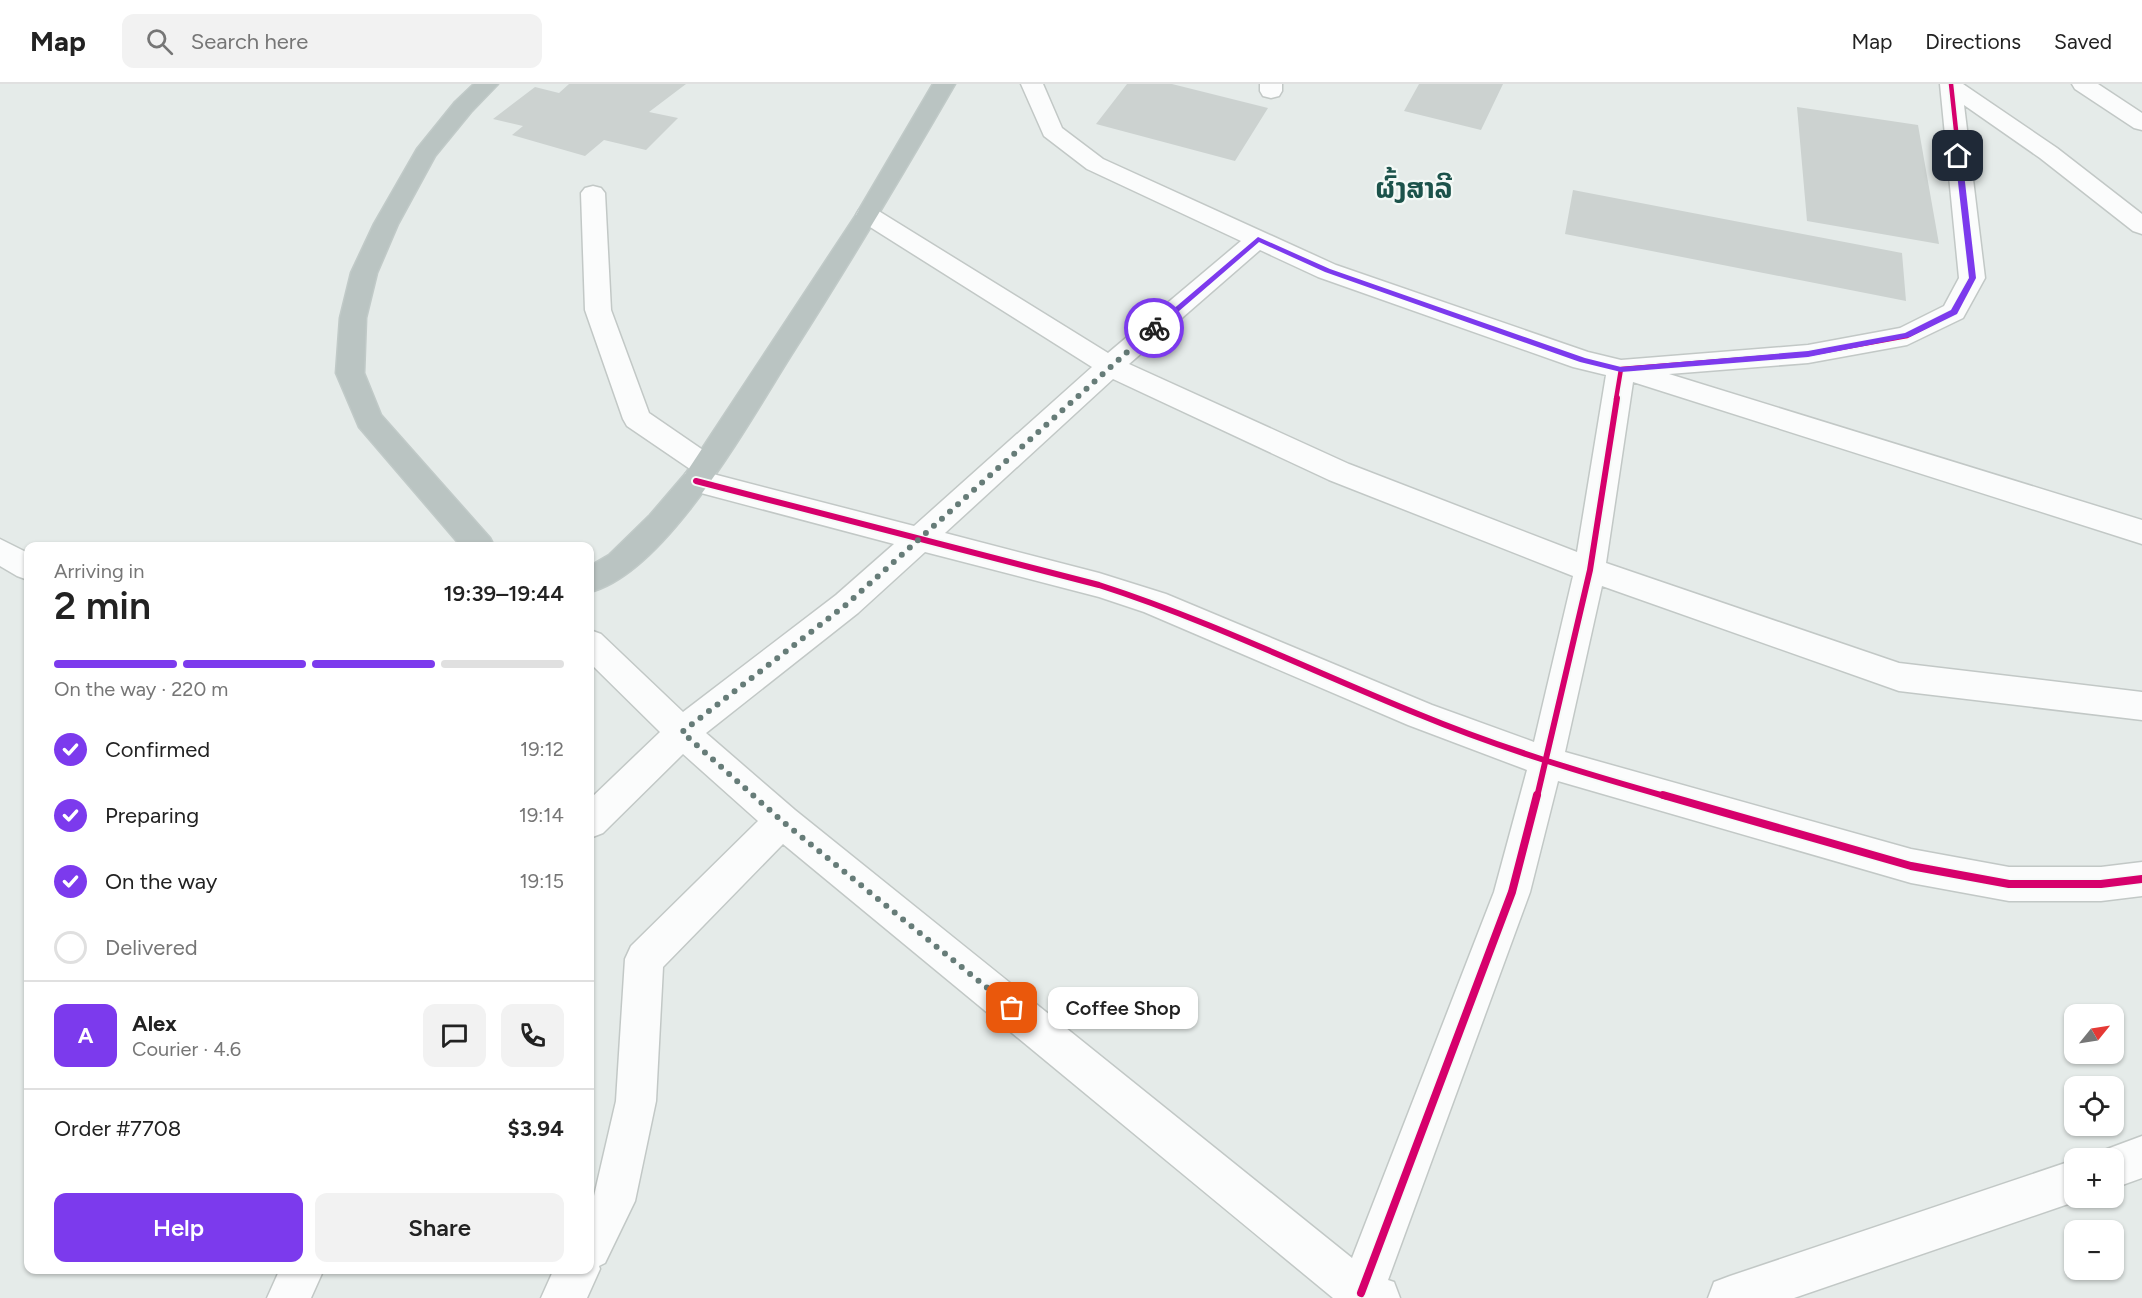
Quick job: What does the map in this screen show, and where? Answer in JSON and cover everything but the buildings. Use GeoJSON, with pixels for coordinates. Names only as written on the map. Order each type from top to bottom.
{"type":"FeatureCollection","features":[{"type":"Feature","properties":{"kind":"highway"},"geometry":{"type":"LineString","coordinates":[[476,542],[369,420],[350,373],[353,318],[364,273],[386,224],[425,154],[463,107],[487,84]]}},
{"type":"Feature","properties":{"kind":"highway"},"geometry":{"type":"LineString","coordinates":[[594,578],[620,563],[661,523],[701,473],[868,214],[944,84]]}},
{"type":"Feature","properties":{"kind":"street"},"geometry":{"type":"LineString","coordinates":[[1032,84],[1052,131],[1095,164],[1327,271],[1583,360],[1621,369],[2142,532]]}},
{"type":"Feature","properties":{"kind":"street"},"geometry":{"type":"LineString","coordinates":[[2083,84],[2142,123]]}},
{"type":"Feature","properties":{"kind":"street"},"geometry":{"type":"LineString","coordinates":[[1621,369],[1808,354],[1907,336],[1954,312],[1972,278],[1951,85]]}},
{"type":"Feature","properties":{"kind":"street"},"geometry":{"type":"LineString","coordinates":[[1951,85],[2076,172],[2142,226]]}},
{"type":"Feature","properties":{"kind":"street"},"geometry":{"type":"LineString","coordinates":[[593,193],[598,310],[637,419],[701,473],[921,537],[1099,585],[1155,603],[1420,715],[1546,762],[1911,866],[2009,884],[2102,884],[2142,879]]}},
{"type":"Feature","properties":{"kind":"street"},"geometry":{"type":"LineString","coordinates":[[868,214],[1110,366],[1339,472],[1590,570],[1899,677],[2142,706]]}},
{"type":"Feature","properties":{"kind":"street"},"geometry":{"type":"LineString","coordinates":[[594,818],[682,732],[847,604],[1110,366],[1258,239]]}},
{"type":"Feature","properties":{"kind":"street"},"geometry":{"type":"LineString","coordinates":[[594,646],[682,732],[782,821],[1370,1295],[1512,892],[1546,762],[1590,570],[1621,369]]}},
{"type":"Feature","properties":{"kind":"street"},"geometry":{"type":"LineString","coordinates":[[0,551],[24,566]]}},
{"type":"Feature","properties":{"kind":"street"},"geometry":{"type":"LineString","coordinates":[[594,1240],[614,1201],[636,1101],[644,959],[782,821]]}},
{"type":"Feature","properties":{"kind":"street"},"geometry":{"type":"LineString","coordinates":[[2124,1163],[2142,1157]]}},
{"type":"Feature","properties":{"kind":"street"},"geometry":{"type":"LineString","coordinates":[[1730,1298],[2064,1184]]}},
{"type":"Feature","properties":{"kind":"street"},"geometry":{"type":"LineString","coordinates":[[290,1298],[300,1274]]}},
{"type":"Feature","properties":{"kind":"street"},"geometry":{"type":"LineString","coordinates":[[563,1298],[575,1274]]}},
{"type":"Feature","properties":{"kind":"cycle path"},"geometry":{"type":"LineString","coordinates":[[1361,1293],[1512,892],[1546,762],[1590,570],[1621,369],[1808,354],[1907,336],[1954,312],[1972,278],[1951,84]]}},
{"type":"Feature","properties":{"kind":"cycle path"},"geometry":{"type":"LineString","coordinates":[[696,481],[1099,585],[1155,603],[1420,715],[1546,762],[1911,866],[2009,884],[2101,884],[2142,879]]}},
{"type":"Feature","properties":{"kind":"way so far"},"geometry":{"type":"LineString","coordinates":[[1012,1008],[782,821],[682,732],[847,604],[1154,328]]}},
{"type":"Feature","properties":{"kind":"place","name":"Coffee Shop"},"geometry":{"type":"Point","coordinates":[1012,1008]}},
{"type":"Feature","properties":{"kind":"district","name":"ຜົ້ງສາລີ"},"geometry":{"type":"Point","coordinates":[1414,188]}},
{"type":"Feature","properties":{"kind":"route"},"geometry":{"type":"LineString","coordinates":[[1154,328],[1258,239],[1327,271],[1583,360],[1621,369],[1808,354],[1907,336],[1954,312],[1972,278],[1958,156]]}}]}
